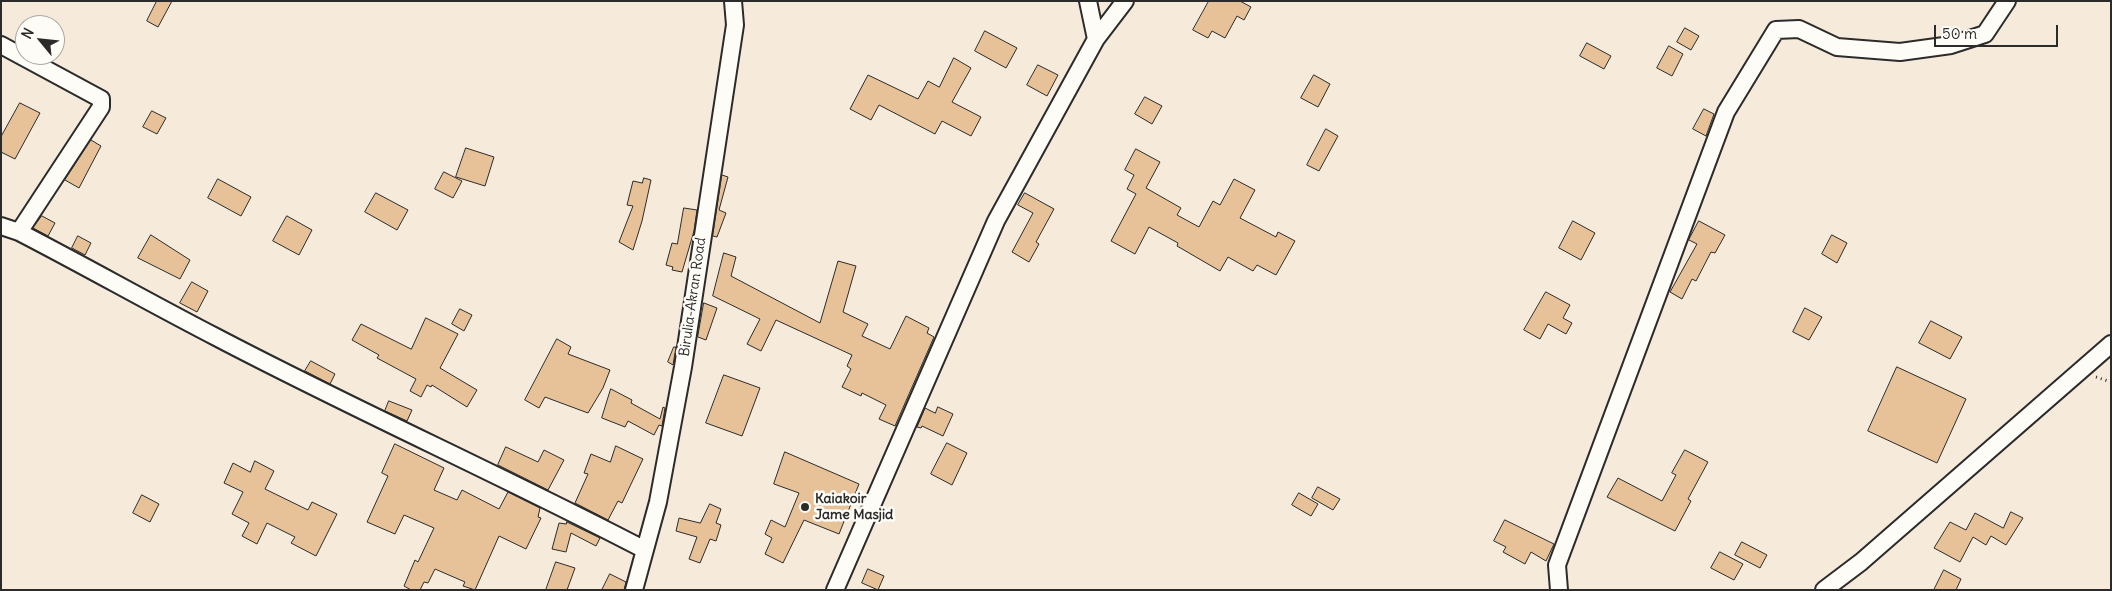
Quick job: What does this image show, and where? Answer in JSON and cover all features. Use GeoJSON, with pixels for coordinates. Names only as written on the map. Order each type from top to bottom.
{"type":"FeatureCollection","features":[{"type":"Feature","properties":{"kind":"street","name":"Birulia-Akran Road"},"geometry":{"type":"LineString","coordinates":[[634,590],[658,502],[683,367],[735,25],[734,1]]}},
{"type":"Feature","properties":{"kind":"street"},"geometry":{"type":"LineString","coordinates":[[1088,1],[1096,39]]}},
{"type":"Feature","properties":{"kind":"street"},"geometry":{"type":"LineString","coordinates":[[835,590],[996,221],[1096,39],[1125,1]]}},
{"type":"Feature","properties":{"kind":"street"},"geometry":{"type":"LineString","coordinates":[[1559,590],[1557,565],[1726,112],[1776,30],[1799,29],[1837,47],[1900,52],[1952,46],[1985,34],[2007,1]]}},
{"type":"Feature","properties":{"kind":"street"},"geometry":{"type":"LineString","coordinates":[[1,45],[101,99],[101,107],[19,232]]}},
{"type":"Feature","properties":{"kind":"street"},"geometry":{"type":"LineString","coordinates":[[1,226],[19,232],[216,337],[557,504],[645,550]]}},
{"type":"Feature","properties":{"kind":"street"},"geometry":{"type":"LineString","coordinates":[[1824,590],[1861,562],[2111,344]]}},
{"type":"Feature","properties":{"kind":"building"},"geometry":{"type":"Polygon","coordinates":[[[157,1],[172,1],[158,27],[147,21],[157,1]]]}},
{"type":"Feature","properties":{"kind":"building"},"geometry":{"type":"Polygon","coordinates":[[[1209,1],[1240,1],[1251,7],[1244,20],[1237,16],[1225,38],[1212,31],[1208,38],[1193,30],[1209,1]]]}},
{"type":"Feature","properties":{"kind":"building"},"geometry":{"type":"Polygon","coordinates":[[[1685,28],[1699,36],[1691,50],[1677,42],[1685,28]]]}},
{"type":"Feature","properties":{"kind":"building"},"geometry":{"type":"Polygon","coordinates":[[[985,31],[1017,48],[1006,68],[975,51],[985,31]]]}},
{"type":"Feature","properties":{"kind":"building"},"geometry":{"type":"Polygon","coordinates":[[[1587,43],[1611,56],[1604,69],[1580,56],[1587,43]]]}},
{"type":"Feature","properties":{"kind":"building"},"geometry":{"type":"Polygon","coordinates":[[[1669,46],[1683,54],[1672,76],[1657,68],[1669,46]]]}},
{"type":"Feature","properties":{"kind":"building"},"geometry":{"type":"Polygon","coordinates":[[[954,58],[971,68],[952,102],[981,117],[971,136],[942,121],[935,134],[879,105],[871,120],[850,109],[868,75],[918,99],[928,81],[939,87],[954,58]]]}},
{"type":"Feature","properties":{"kind":"building"},"geometry":{"type":"Polygon","coordinates":[[[1038,65],[1058,75],[1047,96],[1027,85],[1038,65]]]}},
{"type":"Feature","properties":{"kind":"building"},"geometry":{"type":"Polygon","coordinates":[[[1314,75],[1330,84],[1318,107],[1301,98],[1314,75]]]}},
{"type":"Feature","properties":{"kind":"building"},"geometry":{"type":"Polygon","coordinates":[[[1145,97],[1162,106],[1152,124],[1135,114],[1145,97]]]}},
{"type":"Feature","properties":{"kind":"building"},"geometry":{"type":"Polygon","coordinates":[[[20,103],[40,113],[15,159],[1,152],[1,137],[20,103]]]}},
{"type":"Feature","properties":{"kind":"building"},"geometry":{"type":"Polygon","coordinates":[[[1704,109],[1714,114],[1706,136],[1693,129],[1704,109]]]}},
{"type":"Feature","properties":{"kind":"building"},"geometry":{"type":"Polygon","coordinates":[[[152,111],[166,118],[157,134],[143,127],[152,111]]]}},
{"type":"Feature","properties":{"kind":"building"},"geometry":{"type":"Polygon","coordinates":[[[1326,129],[1338,136],[1319,171],[1307,165],[1326,129]]]}},
{"type":"Feature","properties":{"kind":"building"},"geometry":{"type":"Polygon","coordinates":[[[91,140],[101,146],[79,188],[65,180],[91,140]]]}},
{"type":"Feature","properties":{"kind":"building"},"geometry":{"type":"Polygon","coordinates":[[[466,148],[494,157],[485,186],[456,177],[466,148]]]}},
{"type":"Feature","properties":{"kind":"building"},"geometry":{"type":"Polygon","coordinates":[[[1136,149],[1160,162],[1146,188],[1181,208],[1177,215],[1199,227],[1213,201],[1220,205],[1234,179],[1255,190],[1240,218],[1276,237],[1278,232],[1295,241],[1276,275],[1257,265],[1253,271],[1228,257],[1220,271],[1177,246],[1178,243],[1149,227],[1135,254],[1111,241],[1136,194],[1127,189],[1134,175],[1125,170],[1136,149]]]}},
{"type":"Feature","properties":{"kind":"building"},"geometry":{"type":"Polygon","coordinates":[[[444,172],[462,181],[453,198],[435,189],[444,172]]]}},
{"type":"Feature","properties":{"kind":"building"},"geometry":{"type":"Polygon","coordinates":[[[722,175],[728,177],[719,210],[726,213],[717,237],[713,236],[722,175]]]}},
{"type":"Feature","properties":{"kind":"building"},"geometry":{"type":"Polygon","coordinates":[[[644,178],[651,180],[633,250],[619,242],[633,206],[627,205],[633,181],[642,183],[644,178]]]}},
{"type":"Feature","properties":{"kind":"building"},"geometry":{"type":"Polygon","coordinates":[[[218,179],[251,197],[241,216],[208,198],[218,179]]]}},
{"type":"Feature","properties":{"kind":"building"},"geometry":{"type":"Polygon","coordinates":[[[376,193],[408,210],[397,230],[365,212],[376,193]]]}},
{"type":"Feature","properties":{"kind":"building"},"geometry":{"type":"Polygon","coordinates":[[[1025,193],[1054,209],[1036,242],[1039,244],[1029,262],[1012,252],[1033,213],[1018,205],[1025,193]]]}},
{"type":"Feature","properties":{"kind":"building"},"geometry":{"type":"Polygon","coordinates":[[[684,208],[697,210],[694,231],[682,272],[672,270],[673,267],[666,265],[672,243],[677,244],[684,208]]]}},
{"type":"Feature","properties":{"kind":"building"},"geometry":{"type":"Polygon","coordinates":[[[42,216],[55,223],[48,236],[33,228],[42,216]]]}},
{"type":"Feature","properties":{"kind":"building"},"geometry":{"type":"Polygon","coordinates":[[[287,216],[312,230],[299,255],[273,241],[287,216]]]}},
{"type":"Feature","properties":{"kind":"building"},"geometry":{"type":"Polygon","coordinates":[[[1573,221],[1595,233],[1581,260],[1559,248],[1573,221]]]}},
{"type":"Feature","properties":{"kind":"building"},"geometry":{"type":"Polygon","coordinates":[[[1699,221],[1725,235],[1715,253],[1711,252],[1696,281],[1692,279],[1682,299],[1670,292],[1697,244],[1689,240],[1699,221]]]}},
{"type":"Feature","properties":{"kind":"building"},"geometry":{"type":"Polygon","coordinates":[[[151,235],[190,260],[180,279],[138,258],[151,235]]]}},
{"type":"Feature","properties":{"kind":"building"},"geometry":{"type":"Polygon","coordinates":[[[1832,235],[1847,243],[1837,263],[1822,254],[1832,235]]]}},
{"type":"Feature","properties":{"kind":"building"},"geometry":{"type":"Polygon","coordinates":[[[78,236],[91,243],[85,255],[72,248],[78,236]]]}},
{"type":"Feature","properties":{"kind":"building"},"geometry":{"type":"Polygon","coordinates":[[[724,253],[736,257],[731,276],[820,323],[838,261],[856,266],[843,312],[868,324],[862,336],[890,349],[906,316],[929,328],[927,333],[934,337],[895,426],[879,419],[886,405],[862,393],[861,396],[842,387],[851,369],[847,366],[852,355],[776,320],[761,351],[747,344],[760,319],[713,296],[724,253]]]}},
{"type":"Feature","properties":{"kind":"building"},"geometry":{"type":"Polygon","coordinates":[[[192,282],[208,291],[197,312],[180,303],[192,282]]]}},
{"type":"Feature","properties":{"kind":"building"},"geometry":{"type":"Polygon","coordinates":[[[1546,292],[1570,305],[1563,318],[1572,323],[1566,334],[1548,324],[1540,339],[1524,330],[1546,292]]]}},
{"type":"Feature","properties":{"kind":"building"},"geometry":{"type":"Polygon","coordinates":[[[704,303],[717,308],[706,340],[698,337],[704,303]]]}},
{"type":"Feature","properties":{"kind":"building"},"geometry":{"type":"Polygon","coordinates":[[[1805,308],[1822,317],[1809,340],[1793,332],[1805,308]]]}},
{"type":"Feature","properties":{"kind":"building"},"geometry":{"type":"Polygon","coordinates":[[[460,309],[472,315],[464,331],[452,324],[460,309]]]}},
{"type":"Feature","properties":{"kind":"building"},"geometry":{"type":"Polygon","coordinates":[[[426,318],[458,334],[440,368],[477,390],[467,407],[432,385],[431,387],[427,385],[421,397],[410,391],[416,379],[377,358],[379,355],[352,340],[361,324],[411,349],[426,318]]]}},
{"type":"Feature","properties":{"kind":"building"},"geometry":{"type":"Polygon","coordinates":[[[1931,321],[1962,337],[1950,359],[1919,343],[1931,321]]]}},
{"type":"Feature","properties":{"kind":"building"},"geometry":{"type":"Polygon","coordinates":[[[557,339],[571,347],[568,354],[610,370],[603,388],[588,413],[545,397],[539,408],[525,400],[557,339]]]}},
{"type":"Feature","properties":{"kind":"building"},"geometry":{"type":"Polygon","coordinates":[[[674,347],[676,347],[673,365],[668,362],[674,347]]]}},
{"type":"Feature","properties":{"kind":"building"},"geometry":{"type":"Polygon","coordinates":[[[311,361],[335,374],[330,384],[305,371],[311,361]]]}},
{"type":"Feature","properties":{"kind":"building"},"geometry":{"type":"Polygon","coordinates":[[[1897,367],[1966,399],[1937,463],[1868,431],[1897,367]]]}},
{"type":"Feature","properties":{"kind":"building"},"geometry":{"type":"Polygon","coordinates":[[[724,375],[760,388],[742,436],[706,423],[724,375]]]}},
{"type":"Feature","properties":{"kind":"building"},"geometry":{"type":"Polygon","coordinates":[[[611,389],[632,400],[631,403],[660,419],[663,407],[665,408],[662,426],[659,425],[654,435],[628,421],[625,427],[602,418],[611,389]]]}},
{"type":"Feature","properties":{"kind":"building"},"geometry":{"type":"Polygon","coordinates":[[[389,401],[412,410],[407,421],[385,411],[389,401]]]}},
{"type":"Feature","properties":{"kind":"building"},"geometry":{"type":"Polygon","coordinates":[[[938,407],[953,414],[943,436],[922,426],[921,428],[917,427],[925,408],[935,413],[938,407]]]}},
{"type":"Feature","properties":{"kind":"building"},"geometry":{"type":"Polygon","coordinates":[[[947,443],[967,453],[952,485],[931,474],[947,443]]]}},
{"type":"Feature","properties":{"kind":"building"},"geometry":{"type":"Polygon","coordinates":[[[395,444],[444,468],[434,490],[457,500],[462,490],[499,509],[508,492],[540,508],[538,517],[541,518],[526,549],[499,536],[475,590],[463,586],[465,582],[435,569],[428,583],[424,582],[420,590],[411,590],[404,586],[415,560],[418,562],[434,528],[404,515],[395,534],[367,522],[388,476],[382,473],[395,444]]]}},
{"type":"Feature","properties":{"kind":"building"},"geometry":{"type":"Polygon","coordinates":[[[616,446],[643,459],[622,503],[618,501],[608,520],[575,503],[588,474],[584,473],[591,454],[610,462],[616,446]]]}},
{"type":"Feature","properties":{"kind":"building"},"geometry":{"type":"Polygon","coordinates":[[[506,447],[538,462],[544,450],[564,460],[548,490],[498,465],[506,447]]]}},
{"type":"Feature","properties":{"kind":"building"},"geometry":{"type":"Polygon","coordinates":[[[1685,450],[1708,462],[1688,499],[1691,501],[1675,531],[1607,497],[1618,478],[1662,501],[1676,475],[1672,473],[1685,450]]]}},
{"type":"Feature","properties":{"kind":"building"},"geometry":{"type":"Polygon","coordinates":[[[785,452],[859,484],[839,534],[804,520],[783,563],[765,554],[772,538],[765,534],[771,520],[785,527],[799,493],[774,484],[785,452]]]}},
{"type":"Feature","properties":{"kind":"building"},"geometry":{"type":"Polygon","coordinates":[[[255,461],[274,471],[265,489],[308,510],[312,502],[337,514],[316,556],[291,543],[295,537],[267,523],[257,544],[242,536],[249,523],[232,514],[243,492],[224,483],[233,463],[250,472],[255,461]]]}},
{"type":"Feature","properties":{"kind":"building"},"geometry":{"type":"Polygon","coordinates":[[[1318,487],[1340,499],[1333,510],[1312,498],[1318,487]]]}},
{"type":"Feature","properties":{"kind":"building"},"geometry":{"type":"Polygon","coordinates":[[[1299,493],[1318,504],[1311,516],[1292,505],[1299,493]]]}},
{"type":"Feature","properties":{"kind":"building"},"geometry":{"type":"Polygon","coordinates":[[[142,495],[159,504],[150,522],[133,513],[142,495]]]}},
{"type":"Feature","properties":{"kind":"building"},"geometry":{"type":"Polygon","coordinates":[[[710,504],[721,509],[716,523],[721,525],[716,541],[710,539],[700,563],[689,559],[697,537],[676,531],[679,518],[700,523],[710,504]]]}},
{"type":"Feature","properties":{"kind":"building"},"geometry":{"type":"Polygon","coordinates":[[[2011,512],[2023,518],[2006,545],[1991,536],[1986,545],[1973,537],[1960,562],[1934,548],[1950,522],[1966,530],[1975,513],[2003,528],[2011,512]]]}},
{"type":"Feature","properties":{"kind":"building"},"geometry":{"type":"Polygon","coordinates":[[[1505,520],[1554,544],[1546,561],[1531,552],[1525,564],[1503,552],[1506,547],[1494,541],[1505,520]]]}},
{"type":"Feature","properties":{"kind":"building"},"geometry":{"type":"Polygon","coordinates":[[[567,522],[600,538],[596,546],[571,533],[566,552],[552,549],[559,523],[566,524],[567,522]]]}},
{"type":"Feature","properties":{"kind":"building"},"geometry":{"type":"Polygon","coordinates":[[[1742,542],[1767,555],[1760,568],[1735,555],[1742,542]]]}},
{"type":"Feature","properties":{"kind":"building"},"geometry":{"type":"Polygon","coordinates":[[[1720,552],[1743,564],[1734,580],[1711,568],[1720,552]]]}},
{"type":"Feature","properties":{"kind":"building"},"geometry":{"type":"Polygon","coordinates":[[[556,562],[575,568],[567,590],[546,590],[556,562]]]}},
{"type":"Feature","properties":{"kind":"building"},"geometry":{"type":"Polygon","coordinates":[[[868,569],[884,576],[878,590],[862,583],[868,569]]]}},
{"type":"Feature","properties":{"kind":"building"},"geometry":{"type":"Polygon","coordinates":[[[1944,570],[1961,579],[1956,590],[1934,590],[1944,570]]]}},
{"type":"Feature","properties":{"kind":"building"},"geometry":{"type":"Polygon","coordinates":[[[610,574],[626,582],[624,590],[602,590],[610,574]]]}},
{"type":"Feature","properties":{"kind":"place","name":"Kaiakoir Jame Masjid"},"geometry":{"type":"Point","coordinates":[805,507]}}]}
